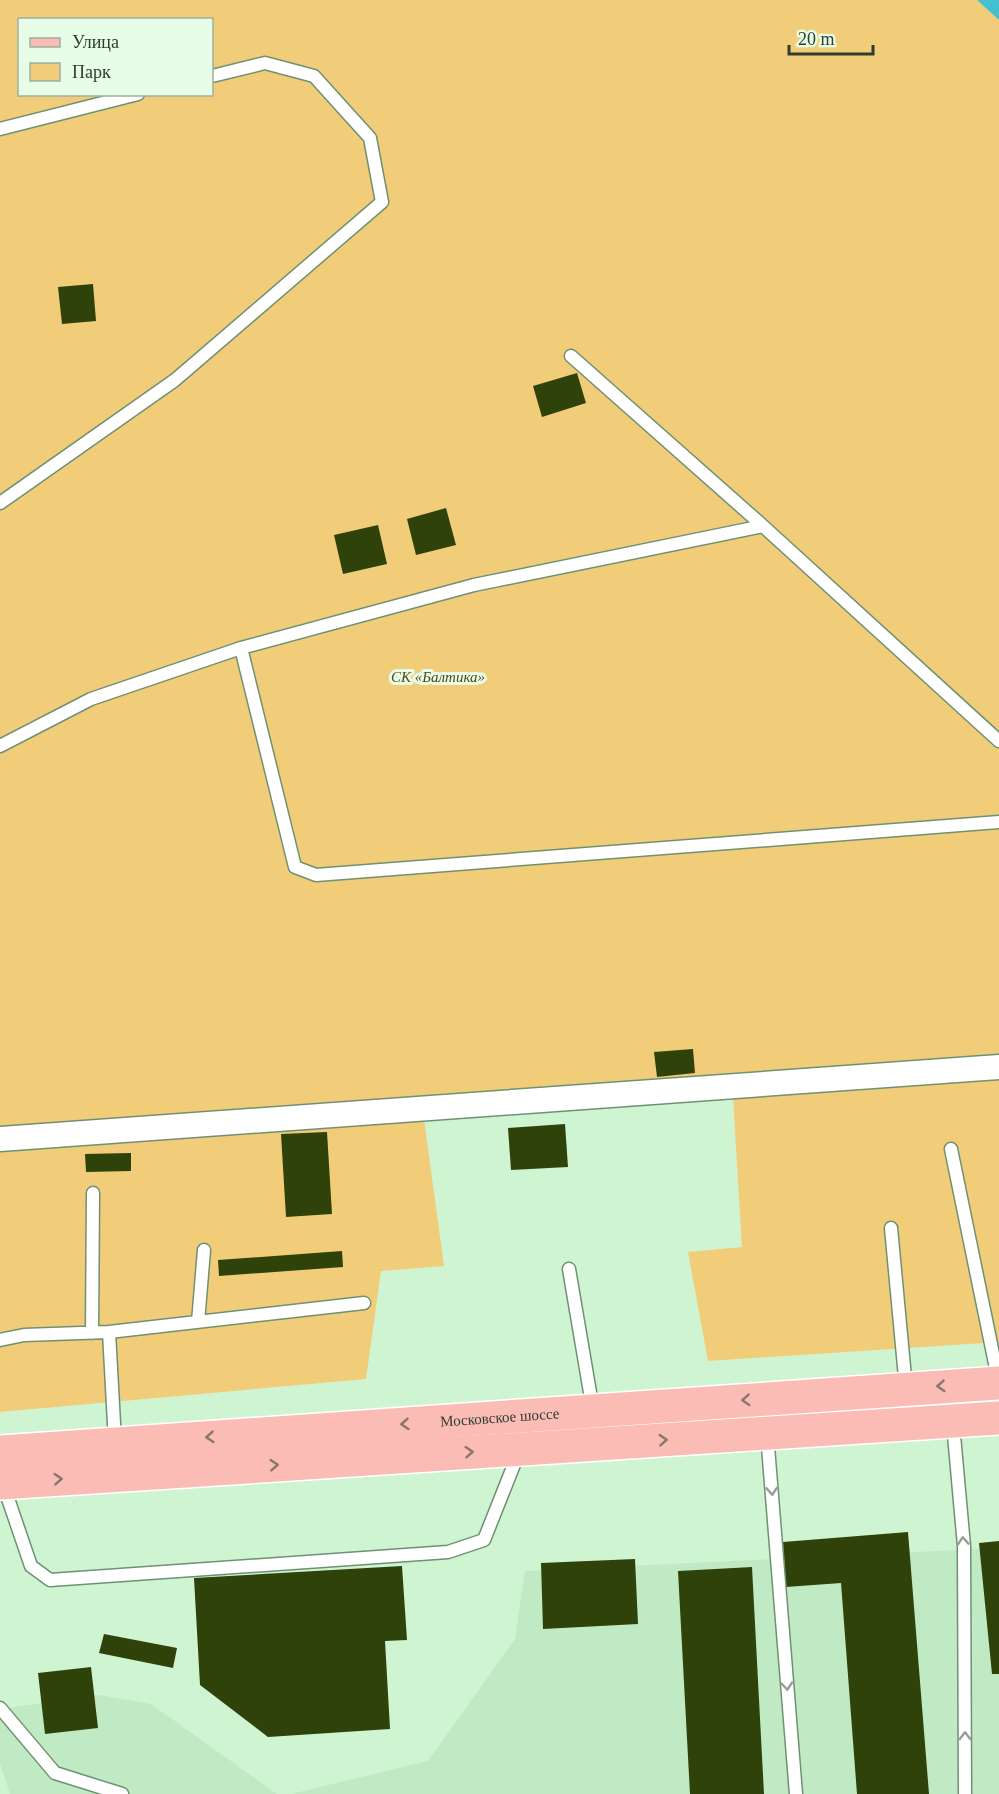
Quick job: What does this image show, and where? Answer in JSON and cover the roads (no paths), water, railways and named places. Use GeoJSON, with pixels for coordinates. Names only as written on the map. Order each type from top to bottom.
{"type":"FeatureCollection","features":[{"type":"Feature","properties":{"kind":"main road","name":"Московское шоссе"},"geometry":{"type":"LineString","coordinates":[[1,1472],[115,1444],[999,1383]]}},
{"type":"Feature","properties":{"kind":"main road"},"geometry":{"type":"LineString","coordinates":[[1,1472],[520,1449],[999,1418]]}},
{"type":"Feature","properties":{"kind":"street"},"geometry":{"type":"LineString","coordinates":[[0,1139],[999,1067]]}},
{"type":"Feature","properties":{"kind":"lane"},"geometry":{"type":"LineString","coordinates":[[0,503],[175,380],[382,202],[370,138],[314,76],[265,63],[213,76]]}},
{"type":"Feature","properties":{"kind":"lane"},"geometry":{"type":"LineString","coordinates":[[0,129],[130,96]]}},
{"type":"Feature","properties":{"kind":"lane"},"geometry":{"type":"LineString","coordinates":[[571,356],[763,526],[999,741]]}},
{"type":"Feature","properties":{"kind":"lane"},"geometry":{"type":"LineString","coordinates":[[0,746],[91,699],[241,648],[474,585],[763,526]]}},
{"type":"Feature","properties":{"kind":"lane"},"geometry":{"type":"LineString","coordinates":[[241,648],[295,867],[316,874],[999,822]]}},
{"type":"Feature","properties":{"kind":"lane"},"geometry":{"type":"LineString","coordinates":[[951,1149],[999,1383]]}},
{"type":"Feature","properties":{"kind":"lane"},"geometry":{"type":"LineString","coordinates":[[92,1333],[93,1193]]}},
{"type":"Feature","properties":{"kind":"lane"},"geometry":{"type":"LineString","coordinates":[[891,1228],[906,1389]]}},
{"type":"Feature","properties":{"kind":"lane"},"geometry":{"type":"LineString","coordinates":[[198,1322],[204,1250]]}},
{"type":"Feature","properties":{"kind":"lane"},"geometry":{"type":"LineString","coordinates":[[569,1269],[593,1411]]}},
{"type":"Feature","properties":{"kind":"lane"},"geometry":{"type":"LineString","coordinates":[[0,1340],[24,1335],[109,1332],[364,1303]]}},
{"type":"Feature","properties":{"kind":"lane"},"geometry":{"type":"LineString","coordinates":[[109,1332],[115,1444]]}},
{"type":"Feature","properties":{"kind":"lane"},"geometry":{"type":"LineString","coordinates":[[952,1421],[964,1546],[965,1794]]}},
{"type":"Feature","properties":{"kind":"lane"},"geometry":{"type":"LineString","coordinates":[[767,1433],[796,1794]]}},
{"type":"Feature","properties":{"kind":"lane"},"geometry":{"type":"LineString","coordinates":[[1,1472],[31,1566],[50,1580],[448,1552],[484,1540],[520,1449]]}},
{"type":"Feature","properties":{"kind":"lane"},"geometry":{"type":"LineString","coordinates":[[0,1708],[55,1773],[122,1794]]}},
{"type":"Feature","properties":{"kind":"water"},"geometry":{"type":"Polygon","coordinates":[[[977,0],[999,0],[999,20],[977,0]]]}},
{"type":"Feature","properties":{"kind":"park label","name":"СК «Балтика»"},"geometry":{"type":"Point","coordinates":[438,677]}}]}
